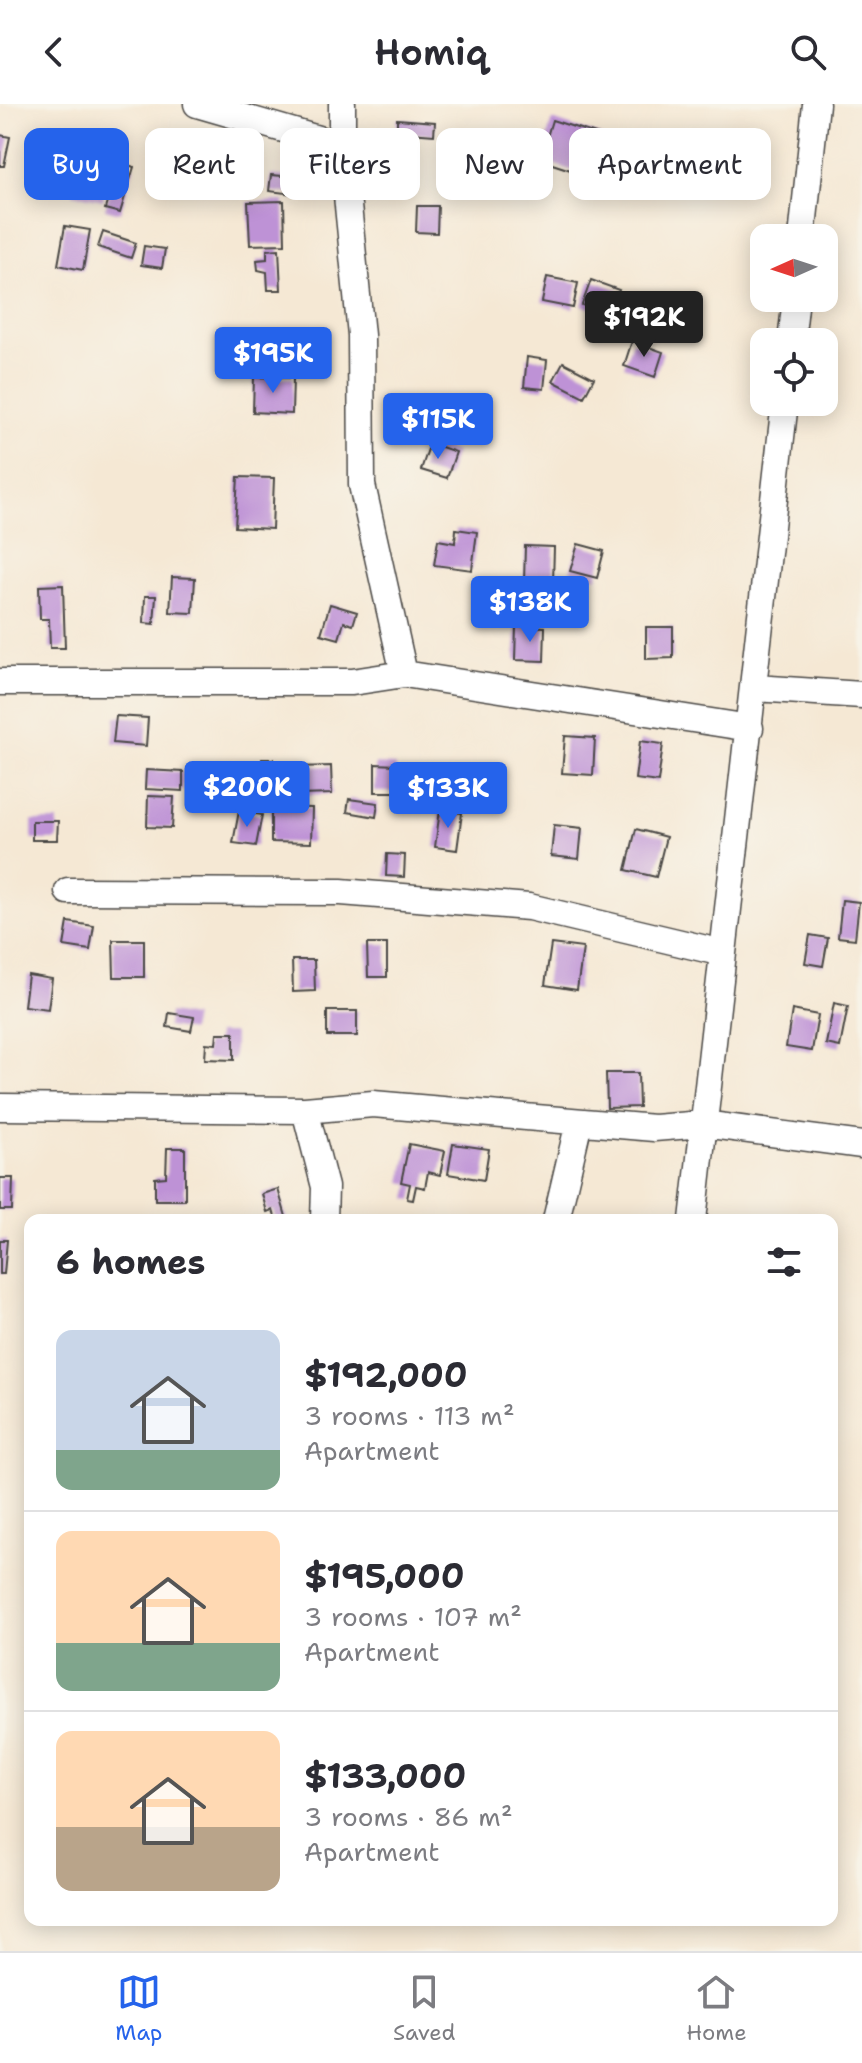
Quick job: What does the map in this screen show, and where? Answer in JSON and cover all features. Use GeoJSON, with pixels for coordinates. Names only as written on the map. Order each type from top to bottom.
{"type":"FeatureCollection","features":[{"type":"Feature","properties":{"kind":"street"},"geometry":{"type":"LineString","coordinates":[[197,104],[280,128]]}},
{"type":"Feature","properties":{"kind":"street"},"geometry":{"type":"LineString","coordinates":[[342,104],[342,128]]}},
{"type":"Feature","properties":{"kind":"street"},"geometry":{"type":"LineString","coordinates":[[803,224],[816,104]]}},
{"type":"Feature","properties":{"kind":"street"},"geometry":{"type":"LineString","coordinates":[[347,200],[361,335],[362,485],[404,674]]}},
{"type":"Feature","properties":{"kind":"street"},"geometry":{"type":"LineString","coordinates":[[694,1214],[784,416]]}},
{"type":"Feature","properties":{"kind":"street"},"geometry":{"type":"LineString","coordinates":[[0,682],[352,682],[404,674],[750,728]]}},
{"type":"Feature","properties":{"kind":"street"},"geometry":{"type":"LineString","coordinates":[[755,688],[862,695]]}},
{"type":"Feature","properties":{"kind":"street"},"geometry":{"type":"LineString","coordinates":[[68,891],[341,892],[529,907],[723,953]]}},
{"type":"Feature","properties":{"kind":"street"},"geometry":{"type":"LineString","coordinates":[[0,1107],[305,1110],[373,1104],[654,1128],[703,1124],[862,1145]]}},
{"type":"Feature","properties":{"kind":"street"},"geometry":{"type":"LineString","coordinates":[[305,1110],[325,1187],[324,1214]]}},
{"type":"Feature","properties":{"kind":"street"},"geometry":{"type":"LineString","coordinates":[[557,1214],[579,1122]]}},
{"type":"Feature","properties":{"kind":"building"},"geometry":{"type":"Polygon","coordinates":[[[397,119],[435,122],[434,135],[420,134],[420,128],[397,128],[397,119]]]}},
{"type":"Feature","properties":{"kind":"building"},"geometry":{"type":"Polygon","coordinates":[[[552,120],[577,128],[569,128],[569,169],[553,164],[553,128],[550,128],[552,120]]]}},
{"type":"Feature","properties":{"kind":"building"},"geometry":{"type":"Polygon","coordinates":[[[0,135],[10,137],[4,166],[0,166],[0,135]]]}},
{"type":"Feature","properties":{"kind":"building"},"geometry":{"type":"Polygon","coordinates":[[[129,165],[134,167],[129,183],[129,165]]]}},
{"type":"Feature","properties":{"kind":"building"},"geometry":{"type":"Polygon","coordinates":[[[271,175],[280,176],[280,192],[269,191],[271,175]]]}},
{"type":"Feature","properties":{"kind":"building"},"geometry":{"type":"Polygon","coordinates":[[[108,200],[124,200],[120,213],[105,209],[108,200]]]}},
{"type":"Feature","properties":{"kind":"building"},"geometry":{"type":"Polygon","coordinates":[[[284,201],[285,244],[250,245],[248,202],[284,201]]]}},
{"type":"Feature","properties":{"kind":"building"},"geometry":{"type":"Polygon","coordinates":[[[417,206],[438,206],[437,233],[416,232],[417,206]]]}},
{"type":"Feature","properties":{"kind":"building"},"geometry":{"type":"Polygon","coordinates":[[[65,226],[90,230],[83,270],[58,265],[65,226]]]}},
{"type":"Feature","properties":{"kind":"building"},"geometry":{"type":"Polygon","coordinates":[[[103,232],[136,243],[131,258],[98,247],[103,232]]]}},
{"type":"Feature","properties":{"kind":"building"},"geometry":{"type":"Polygon","coordinates":[[[144,246],[165,249],[162,268],[141,265],[144,246]]]}},
{"type":"Feature","properties":{"kind":"building"},"geometry":{"type":"Polygon","coordinates":[[[279,249],[281,290],[268,290],[267,272],[258,270],[257,260],[267,259],[267,250],[279,249]]]}},
{"type":"Feature","properties":{"kind":"building"},"geometry":{"type":"Polygon","coordinates":[[[547,277],[578,283],[573,308],[542,302],[547,277]]]}},
{"type":"Feature","properties":{"kind":"building"},"geometry":{"type":"Polygon","coordinates":[[[591,280],[619,290],[609,316],[582,305],[591,280]]]}},
{"type":"Feature","properties":{"kind":"building"},"geometry":{"type":"Polygon","coordinates":[[[632,341],[663,352],[655,377],[624,366],[632,341]]]}},
{"type":"Feature","properties":{"kind":"building"},"geometry":{"type":"Polygon","coordinates":[[[527,357],[547,360],[544,389],[524,387],[527,357]]]}},
{"type":"Feature","properties":{"kind":"building"},"geometry":{"type":"Polygon","coordinates":[[[563,362],[594,378],[584,397],[553,381],[563,362]]]}},
{"type":"Feature","properties":{"kind":"building"},"geometry":{"type":"Polygon","coordinates":[[[254,377],[293,378],[292,414],[253,412],[254,377]]]}},
{"type":"Feature","properties":{"kind":"building"},"geometry":{"type":"Polygon","coordinates":[[[430,443],[456,452],[447,478],[421,470],[430,443]]]}},
{"type":"Feature","properties":{"kind":"building"},"geometry":{"type":"Polygon","coordinates":[[[238,477],[274,478],[272,529],[235,527],[238,477]]]}},
{"type":"Feature","properties":{"kind":"building"},"geometry":{"type":"Polygon","coordinates":[[[456,529],[477,532],[472,570],[434,565],[438,540],[455,543],[456,529]]]}},
{"type":"Feature","properties":{"kind":"building"},"geometry":{"type":"Polygon","coordinates":[[[578,544],[604,551],[597,578],[570,571],[578,544]]]}},
{"type":"Feature","properties":{"kind":"building"},"geometry":{"type":"Polygon","coordinates":[[[525,546],[554,547],[553,583],[524,582],[525,546]]]}},
{"type":"Feature","properties":{"kind":"building"},"geometry":{"type":"Polygon","coordinates":[[[172,577],[195,578],[193,613],[170,612],[172,577]]]}},
{"type":"Feature","properties":{"kind":"building"},"geometry":{"type":"Polygon","coordinates":[[[63,585],[65,648],[50,648],[49,619],[40,619],[39,586],[63,585]]]}},
{"type":"Feature","properties":{"kind":"building"},"geometry":{"type":"Polygon","coordinates":[[[145,596],[156,596],[154,624],[144,623],[145,596]]]}},
{"type":"Feature","properties":{"kind":"building"},"geometry":{"type":"Polygon","coordinates":[[[330,604],[357,612],[353,625],[344,622],[339,639],[321,634],[330,604]]]}},
{"type":"Feature","properties":{"kind":"building"},"geometry":{"type":"Polygon","coordinates":[[[516,626],[545,627],[544,661],[515,660],[516,626]]]}},
{"type":"Feature","properties":{"kind":"building"},"geometry":{"type":"Polygon","coordinates":[[[646,627],[673,627],[673,658],[646,659],[646,627]]]}},
{"type":"Feature","properties":{"kind":"building"},"geometry":{"type":"Polygon","coordinates":[[[116,716],[148,718],[146,746],[113,743],[116,716]]]}},
{"type":"Feature","properties":{"kind":"building"},"geometry":{"type":"Polygon","coordinates":[[[565,736],[595,738],[593,775],[562,773],[565,736]]]}},
{"type":"Feature","properties":{"kind":"building"},"geometry":{"type":"Polygon","coordinates":[[[640,741],[663,744],[658,782],[635,779],[640,741]]]}},
{"type":"Feature","properties":{"kind":"building"},"geometry":{"type":"Polygon","coordinates":[[[262,759],[273,759],[273,779],[262,779],[262,759]]]}},
{"type":"Feature","properties":{"kind":"building"},"geometry":{"type":"Polygon","coordinates":[[[375,764],[396,765],[396,792],[375,792],[375,764]]]}},
{"type":"Feature","properties":{"kind":"building"},"geometry":{"type":"Polygon","coordinates":[[[331,766],[332,794],[298,795],[297,767],[331,766]]]}},
{"type":"Feature","properties":{"kind":"building"},"geometry":{"type":"Polygon","coordinates":[[[146,770],[183,772],[183,791],[145,789],[146,770]]]}},
{"type":"Feature","properties":{"kind":"building"},"geometry":{"type":"Polygon","coordinates":[[[148,796],[174,797],[172,828],[147,827],[148,796]]]}},
{"type":"Feature","properties":{"kind":"building"},"geometry":{"type":"Polygon","coordinates":[[[349,799],[378,803],[376,817],[347,812],[349,799]]]}},
{"type":"Feature","properties":{"kind":"building"},"geometry":{"type":"Polygon","coordinates":[[[271,807],[312,808],[311,843],[271,842],[271,807]]]}},
{"type":"Feature","properties":{"kind":"building"},"geometry":{"type":"Polygon","coordinates":[[[440,810],[462,813],[457,850],[435,847],[440,810]]]}},
{"type":"Feature","properties":{"kind":"building"},"geometry":{"type":"Polygon","coordinates":[[[239,811],[262,815],[256,846],[233,843],[239,811]]]}},
{"type":"Feature","properties":{"kind":"building"},"geometry":{"type":"Polygon","coordinates":[[[32,821],[58,821],[57,840],[32,840],[32,821]]]}},
{"type":"Feature","properties":{"kind":"building"},"geometry":{"type":"Polygon","coordinates":[[[554,825],[582,828],[579,859],[551,856],[554,825]]]}},
{"type":"Feature","properties":{"kind":"building"},"geometry":{"type":"Polygon","coordinates":[[[636,829],[666,837],[656,877],[626,870],[636,829]]]}},
{"type":"Feature","properties":{"kind":"building"},"geometry":{"type":"Polygon","coordinates":[[[387,854],[405,855],[404,877],[386,876],[387,854]]]}},
{"type":"Feature","properties":{"kind":"building"},"geometry":{"type":"Polygon","coordinates":[[[842,900],[859,902],[855,939],[838,937],[842,900]]]}},
{"type":"Feature","properties":{"kind":"building"},"geometry":{"type":"Polygon","coordinates":[[[68,922],[94,926],[90,950],[64,946],[68,922]]]}},
{"type":"Feature","properties":{"kind":"building"},"geometry":{"type":"Polygon","coordinates":[[[810,935],[828,938],[823,966],[805,963],[810,935]]]}},
{"type":"Feature","properties":{"kind":"building"},"geometry":{"type":"Polygon","coordinates":[[[113,940],[144,940],[144,977],[114,977],[113,940]]]}},
{"type":"Feature","properties":{"kind":"building"},"geometry":{"type":"Polygon","coordinates":[[[367,944],[387,944],[387,977],[368,977],[367,944]]]}},
{"type":"Feature","properties":{"kind":"building"},"geometry":{"type":"Polygon","coordinates":[[[551,944],[583,948],[577,990],[545,985],[551,944]]]}},
{"type":"Feature","properties":{"kind":"building"},"geometry":{"type":"Polygon","coordinates":[[[292,960],[314,960],[315,991],[293,992],[292,960]]]}},
{"type":"Feature","properties":{"kind":"building"},"geometry":{"type":"Polygon","coordinates":[[[28,975],[52,979],[48,1009],[24,1006],[28,975]]]}},
{"type":"Feature","properties":{"kind":"building"},"geometry":{"type":"Polygon","coordinates":[[[834,1003],[848,1006],[840,1047],[826,1044],[834,1003]]]}},
{"type":"Feature","properties":{"kind":"building"},"geometry":{"type":"Polygon","coordinates":[[[792,1010],[818,1015],[812,1051],[786,1047],[792,1010]]]}},
{"type":"Feature","properties":{"kind":"building"},"geometry":{"type":"Polygon","coordinates":[[[327,1011],[357,1011],[357,1036],[327,1036],[327,1011]]]}},
{"type":"Feature","properties":{"kind":"building"},"geometry":{"type":"Polygon","coordinates":[[[169,1013],[194,1017],[191,1031],[167,1027],[169,1013]]]}},
{"type":"Feature","properties":{"kind":"building"},"geometry":{"type":"Polygon","coordinates":[[[217,1033],[234,1033],[234,1060],[205,1059],[206,1043],[216,1044],[217,1033]]]}},
{"type":"Feature","properties":{"kind":"building"},"geometry":{"type":"Polygon","coordinates":[[[606,1073],[638,1073],[639,1107],[607,1108],[606,1073]]]}},
{"type":"Feature","properties":{"kind":"building"},"geometry":{"type":"Polygon","coordinates":[[[409,1144],[445,1151],[440,1175],[428,1172],[425,1188],[416,1186],[413,1200],[407,1199],[410,1184],[401,1182],[409,1144]]]}},
{"type":"Feature","properties":{"kind":"building"},"geometry":{"type":"Polygon","coordinates":[[[453,1144],[489,1149],[484,1180],[448,1174],[453,1144]]]}},
{"type":"Feature","properties":{"kind":"building"},"geometry":{"type":"Polygon","coordinates":[[[167,1148],[185,1148],[185,1200],[155,1200],[155,1178],[166,1177],[167,1148]]]}},
{"type":"Feature","properties":{"kind":"building"},"geometry":{"type":"Polygon","coordinates":[[[0,1178],[13,1178],[12,1210],[0,1210],[0,1178]]]}},
{"type":"Feature","properties":{"kind":"building"},"geometry":{"type":"Polygon","coordinates":[[[278,1189],[285,1214],[274,1214],[273,1210],[267,1212],[262,1194],[278,1189]]]}},
{"type":"Feature","properties":{"kind":"building"},"geometry":{"type":"Polygon","coordinates":[[[0,1240],[7,1240],[4,1274],[0,1274],[0,1240]]]}}]}
